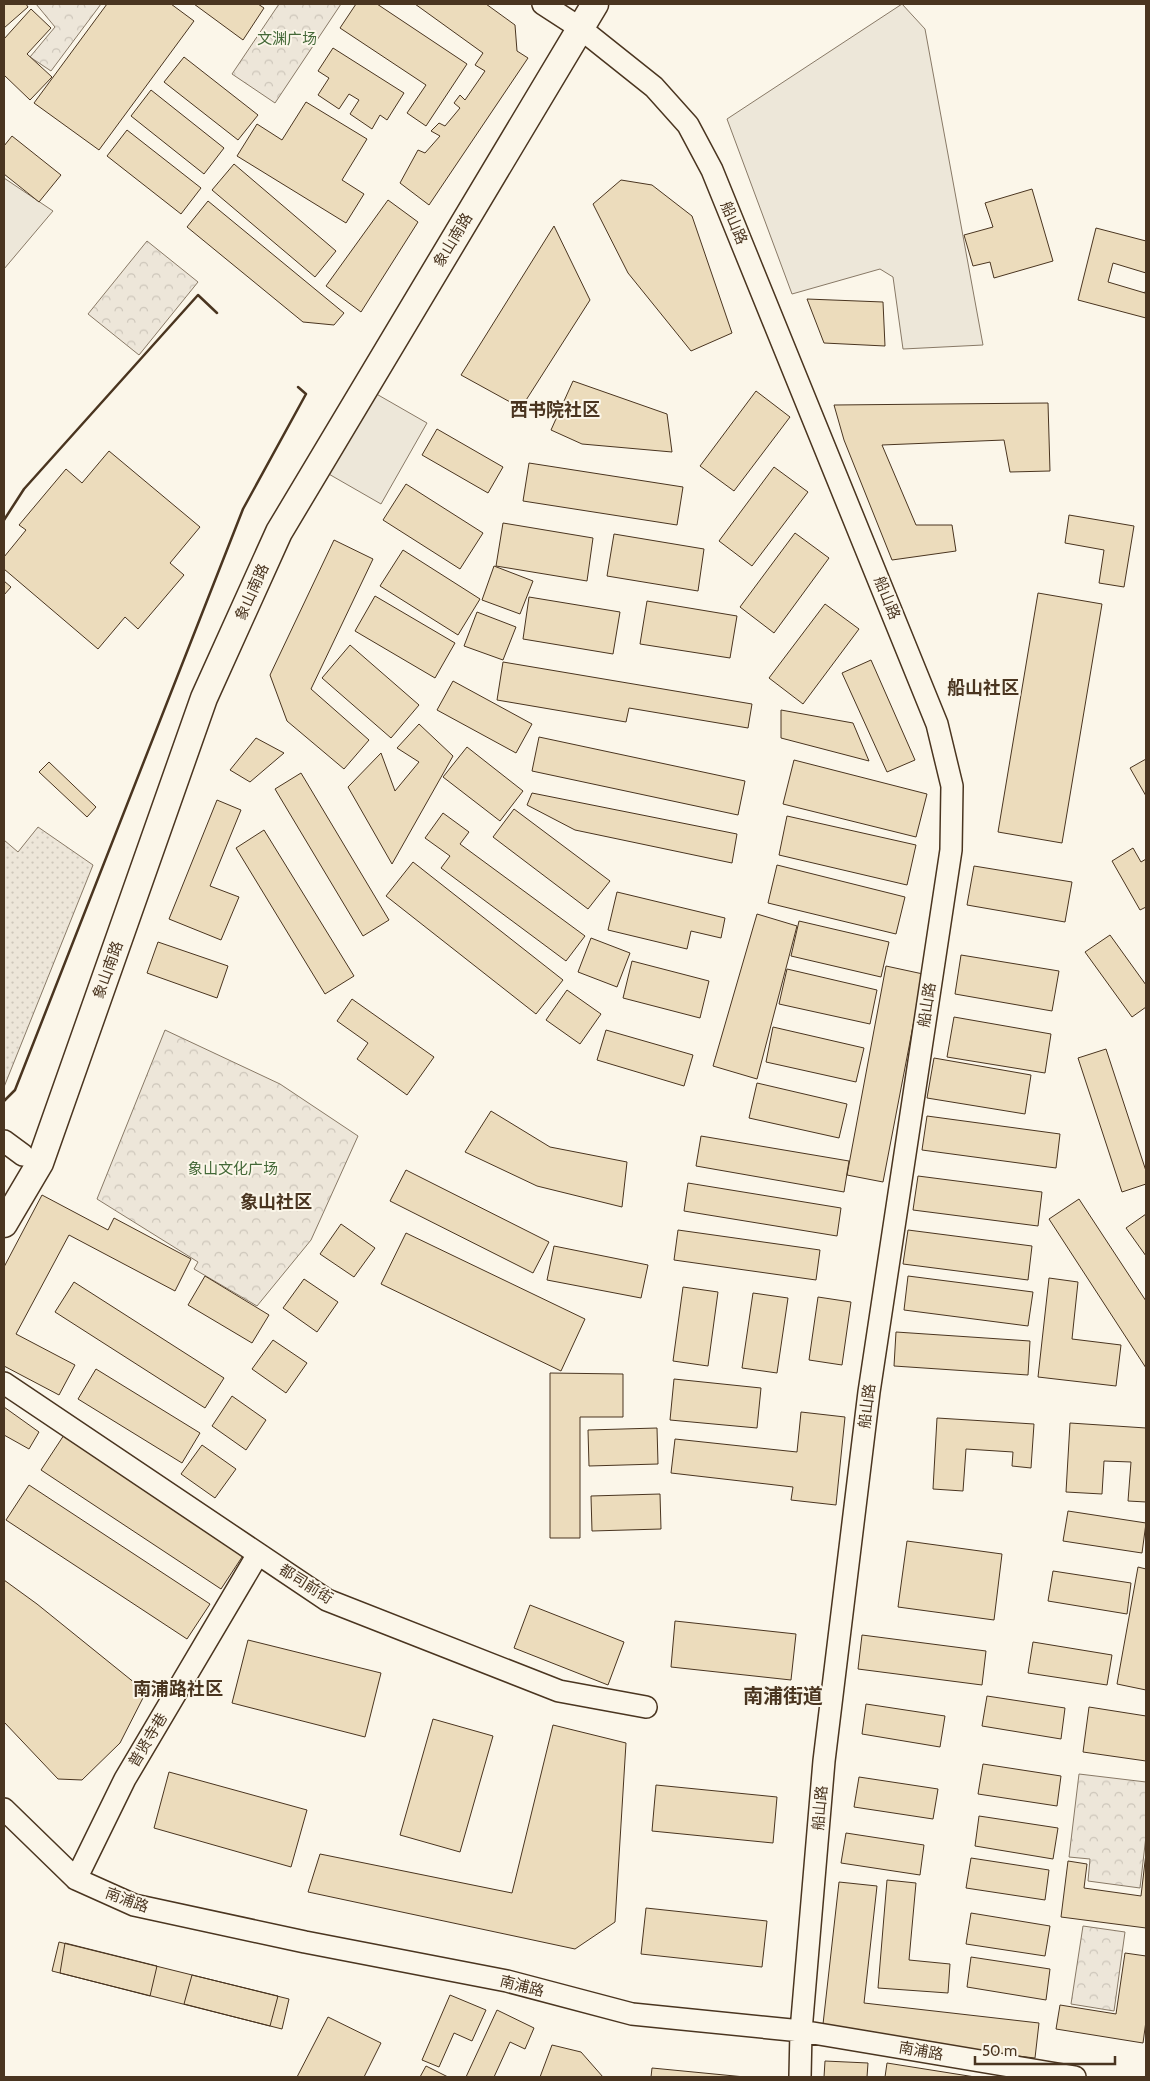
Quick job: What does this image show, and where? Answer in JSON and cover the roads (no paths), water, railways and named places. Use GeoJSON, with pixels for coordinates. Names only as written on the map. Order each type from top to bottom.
{"type":"FeatureCollection","features":[{"type":"Feature","properties":{"kind":"main road","name":"象山南路"},"geometry":{"type":"LineString","coordinates":[[4,1188],[14,1148],[187,692],[263,524],[572,16],[595,4]]}},
{"type":"Feature","properties":{"kind":"main road","name":"象山南路"},"geometry":{"type":"LineString","coordinates":[[4,1224],[40,1162],[204,698],[279,532],[572,16]]}},
{"type":"Feature","properties":{"kind":"street","name":"船山路"},"geometry":{"type":"LineString","coordinates":[[543,4],[572,16],[654,87],[688,125],[712,170],[937,724],[952,786],[951,850],[869,1392],[825,1751],[801,2031],[800,2077]]}},
{"type":"Feature","properties":{"kind":"street","name":"都司前街"},"geometry":{"type":"LineString","coordinates":[[4,1383],[328,1600],[559,1691],[646,1707]]}},
{"type":"Feature","properties":{"kind":"street","name":"普贤寺巷"},"geometry":{"type":"LineString","coordinates":[[76,1879],[125,1779],[258,1554]]}},
{"type":"Feature","properties":{"kind":"street","name":"南浦路"},"geometry":{"type":"LineString","coordinates":[[4,1809],[76,1879],[134,1905],[305,1942],[507,1981],[632,2014],[801,2031],[1075,2077]]}},
{"type":"Feature","properties":{"kind":"district","name":"西书院社区"},"geometry":{"type":"Point","coordinates":[555,410]}},
{"type":"Feature","properties":{"kind":"district","name":"船山社区"},"geometry":{"type":"Point","coordinates":[983,688]}},
{"type":"Feature","properties":{"kind":"district","name":"象山社区"},"geometry":{"type":"Point","coordinates":[276,1202]}},
{"type":"Feature","properties":{"kind":"district","name":"南浦路社区"},"geometry":{"type":"Point","coordinates":[178,1689]}},
{"type":"Feature","properties":{"kind":"district","name":"南浦街道"},"geometry":{"type":"Point","coordinates":[783,1696]}},
{"type":"Feature","properties":{"kind":"park label","name":"文渊广场"},"geometry":{"type":"Point","coordinates":[287,39]}},
{"type":"Feature","properties":{"kind":"park label","name":"象山文化广场"},"geometry":{"type":"Point","coordinates":[233,1169]}}]}
